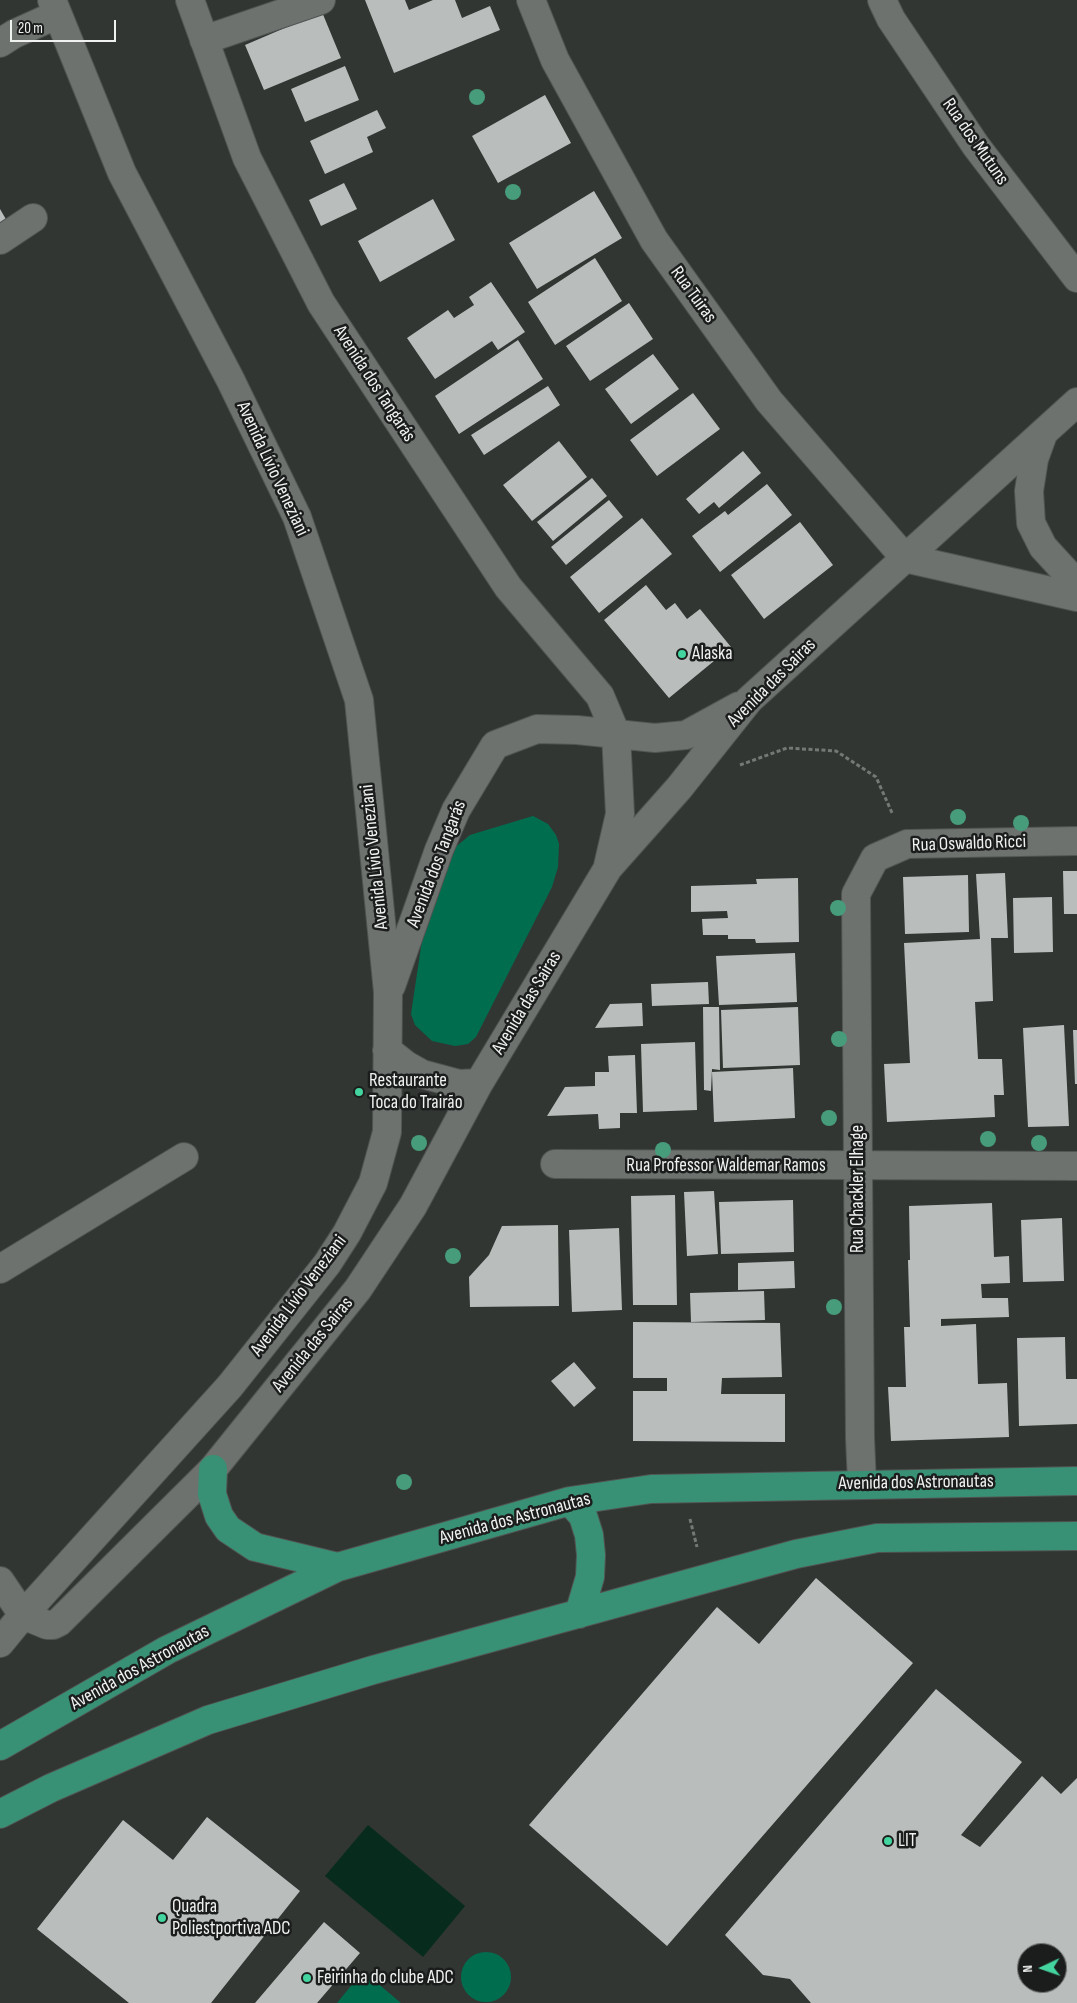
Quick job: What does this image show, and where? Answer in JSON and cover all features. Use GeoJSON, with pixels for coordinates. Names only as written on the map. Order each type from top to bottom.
{"type":"FeatureCollection","features":[{"type":"Feature","properties":{"kind":"main road"},"geometry":{"type":"LineString","coordinates":[[213,1469],[212,1494],[219,1516],[228,1530],[255,1547],[338,1567]]}},
{"type":"Feature","properties":{"kind":"main road","name":"Avenida dos Astronautas"},"geometry":{"type":"LineString","coordinates":[[0,1746],[167,1650],[338,1567],[570,1501],[650,1489],[862,1483],[1077,1481]]}},
{"type":"Feature","properties":{"kind":"main road"},"geometry":{"type":"LineString","coordinates":[[570,1501],[583,1516],[589,1534],[591,1555],[590,1577],[579,1614]]}},
{"type":"Feature","properties":{"kind":"main road"},"geometry":{"type":"LineString","coordinates":[[0,1814],[51,1788],[208,1720],[373,1670],[796,1554],[877,1538],[1077,1536]]}},
{"type":"Feature","properties":{"kind":"street","name":"Avenida dos Tangarás"},"geometry":{"type":"LineString","coordinates":[[190,0],[247,158],[321,303],[508,587],[600,696],[616,734],[620,814],[608,868]]}},
{"type":"Feature","properties":{"kind":"street"},"geometry":{"type":"LineString","coordinates":[[204,40],[321,0]]}},
{"type":"Feature","properties":{"kind":"street","name":"Rua Tuiras"},"geometry":{"type":"LineString","coordinates":[[531,0],[555,60],[654,240],[769,401],[905,558]]}},
{"type":"Feature","properties":{"kind":"street","name":"Rua dos Mutuns"},"geometry":{"type":"LineString","coordinates":[[882,0],[891,19],[976,146],[1077,278]]}},
{"type":"Feature","properties":{"kind":"street"},"geometry":{"type":"LineString","coordinates":[[0,43],[54,8]]}},
{"type":"Feature","properties":{"kind":"street","name":"Avenida Lívio Veneziani"},"geometry":{"type":"LineString","coordinates":[[0,1644],[22,1615],[230,1386],[337,1248],[372,1184],[387,1132],[388,992],[359,700],[300,526],[230,379],[122,173],[54,8]]}},
{"type":"Feature","properties":{"kind":"street"},"geometry":{"type":"LineString","coordinates":[[0,240],[34,218]]}},
{"type":"Feature","properties":{"kind":"street","name":"Avenida das Sairas"},"geometry":{"type":"LineString","coordinates":[[22,1615],[47,1625],[59,1622],[213,1469],[358,1289],[413,1206],[478,1083],[608,868],[678,788],[749,700],[1077,402]]}},
{"type":"Feature","properties":{"kind":"street"},"geometry":{"type":"LineString","coordinates":[[1043,433],[1034,460],[1028,491],[1031,523],[1043,547],[1077,584]]}},
{"type":"Feature","properties":{"kind":"street"},"geometry":{"type":"LineString","coordinates":[[905,558],[1077,597]]}},
{"type":"Feature","properties":{"kind":"street","name":"Avenida dos Tangarás"},"geometry":{"type":"LineString","coordinates":[[388,992],[449,826],[473,779],[495,744],[536,729],[655,738],[686,734],[749,700]]}},
{"type":"Feature","properties":{"kind":"street","name":"Rua Oswaldo Ricci"},"geometry":{"type":"LineString","coordinates":[[856,894],[875,858],[907,844],[1077,841]]}},
{"type":"Feature","properties":{"kind":"street","name":"Rua Chackler Elhage"},"geometry":{"type":"LineString","coordinates":[[856,894],[860,1438],[862,1483]]}},
{"type":"Feature","properties":{"kind":"street"},"geometry":{"type":"LineString","coordinates":[[387,1050],[406,1065],[422,1074],[459,1084],[478,1083]]}},
{"type":"Feature","properties":{"kind":"street"},"geometry":{"type":"LineString","coordinates":[[0,1269],[184,1158]]}},
{"type":"Feature","properties":{"kind":"street","name":"Rua Professor Waldemar Ramos"},"geometry":{"type":"LineString","coordinates":[[555,1164],[858,1167],[1077,1166]]}},
{"type":"Feature","properties":{"kind":"street"},"geometry":{"type":"LineString","coordinates":[[0,1582],[22,1615]]}},
{"type":"Feature","properties":{"kind":"path"},"geometry":{"type":"LineString","coordinates":[[732,768],[786,748],[836,751],[876,777],[907,844]]}},
{"type":"Feature","properties":{"kind":"green space"},"geometry":{"type":"Polygon","coordinates":[[[533,816],[548,824],[556,835],[559,844],[558,867],[552,887],[476,1037],[468,1044],[455,1046],[432,1041],[415,1025],[411,1014],[428,900],[447,854],[470,835],[533,816]]]}},
{"type":"Feature","properties":{"kind":"green space"},"geometry":{"type":"Polygon","coordinates":[[[481,1952],[491,1952],[504,1959],[511,1972],[511,1982],[504,1995],[491,2002],[481,2002],[472,1998],[465,1991],[461,1982],[461,1972],[465,1963],[472,1956],[481,1952]]]}},
{"type":"Feature","properties":{"kind":"green space"},"geometry":{"type":"Polygon","coordinates":[[[363,1971],[401,2003],[337,2003],[363,1971]]]}},
{"type":"Feature","properties":{"kind":"shaded area"},"geometry":{"type":"Polygon","coordinates":[[[368,1825],[465,1906],[423,1957],[325,1876],[368,1825]]]}},
{"type":"Feature","properties":{"kind":"building"},"geometry":{"type":"Polygon","coordinates":[[[365,0],[405,0],[409,10],[433,0],[455,0],[462,18],[490,6],[500,30],[394,73],[365,0]]]}},
{"type":"Feature","properties":{"kind":"building"},"geometry":{"type":"Polygon","coordinates":[[[322,12],[341,58],[264,90],[245,45],[322,12]]]}},
{"type":"Feature","properties":{"kind":"building"},"geometry":{"type":"Polygon","coordinates":[[[345,66],[359,100],[305,122],[291,89],[345,66]]]}},
{"type":"Feature","properties":{"kind":"building"},"geometry":{"type":"Polygon","coordinates":[[[545,95],[571,143],[498,183],[472,136],[545,95]]]}},
{"type":"Feature","properties":{"kind":"building"},"geometry":{"type":"Polygon","coordinates":[[[377,110],[386,128],[367,137],[373,152],[325,174],[310,141],[377,110]]]}},
{"type":"Feature","properties":{"kind":"building"},"geometry":{"type":"Polygon","coordinates":[[[344,183],[357,209],[321,226],[309,200],[344,183]]]}},
{"type":"Feature","properties":{"kind":"building"},"geometry":{"type":"Polygon","coordinates":[[[594,191],[622,238],[537,289],[509,243],[594,191]]]}},
{"type":"Feature","properties":{"kind":"building"},"geometry":{"type":"Polygon","coordinates":[[[433,199],[455,240],[380,282],[358,241],[433,199]]]}},
{"type":"Feature","properties":{"kind":"building"},"geometry":{"type":"Polygon","coordinates":[[[0,209],[7,221],[0,225],[0,209]]]}},
{"type":"Feature","properties":{"kind":"building"},"geometry":{"type":"Polygon","coordinates":[[[595,258],[622,301],[555,345],[528,302],[595,258]]]}},
{"type":"Feature","properties":{"kind":"building"},"geometry":{"type":"Polygon","coordinates":[[[491,282],[525,332],[498,350],[492,341],[435,379],[407,338],[448,310],[454,318],[474,305],[469,297],[491,282]]]}},
{"type":"Feature","properties":{"kind":"building"},"geometry":{"type":"Polygon","coordinates":[[[629,303],[653,339],[590,381],[566,346],[629,303]]]}},
{"type":"Feature","properties":{"kind":"building"},"geometry":{"type":"Polygon","coordinates":[[[518,340],[543,379],[459,434],[435,396],[518,340]]]}},
{"type":"Feature","properties":{"kind":"building"},"geometry":{"type":"Polygon","coordinates":[[[653,354],[679,389],[631,424],[605,389],[653,354]]]}},
{"type":"Feature","properties":{"kind":"building"},"geometry":{"type":"Polygon","coordinates":[[[548,386],[560,405],[484,455],[471,435],[548,386]]]}},
{"type":"Feature","properties":{"kind":"building"},"geometry":{"type":"Polygon","coordinates":[[[693,393],[720,429],[657,476],[630,440],[693,393]]]}},
{"type":"Feature","properties":{"kind":"building"},"geometry":{"type":"Polygon","coordinates":[[[559,441],[587,477],[532,521],[503,485],[559,441]]]}},
{"type":"Feature","properties":{"kind":"building"},"geometry":{"type":"Polygon","coordinates":[[[743,451],[761,473],[719,508],[714,502],[699,514],[686,499],[743,451]]]}},
{"type":"Feature","properties":{"kind":"building"},"geometry":{"type":"Polygon","coordinates":[[[592,478],[607,496],[553,541],[537,522],[592,478]]]}},
{"type":"Feature","properties":{"kind":"building"},"geometry":{"type":"Polygon","coordinates":[[[767,484],[792,515],[720,572],[692,536],[725,511],[728,515],[767,484]]]}},
{"type":"Feature","properties":{"kind":"building"},"geometry":{"type":"Polygon","coordinates":[[[609,500],[623,517],[566,565],[551,547],[609,500]]]}},
{"type":"Feature","properties":{"kind":"building"},"geometry":{"type":"Polygon","coordinates":[[[642,518],[672,554],[599,613],[570,577],[642,518]]]}},
{"type":"Feature","properties":{"kind":"building"},"geometry":{"type":"Polygon","coordinates":[[[800,522],[833,565],[764,619],[731,575],[800,522]]]}},
{"type":"Feature","properties":{"kind":"building"},"geometry":{"type":"Polygon","coordinates":[[[646,585],[666,610],[675,603],[687,619],[700,609],[731,647],[669,698],[604,620],[646,585]]]}},
{"type":"Feature","properties":{"kind":"building"},"geometry":{"type":"Polygon","coordinates":[[[1063,871],[1077,871],[1077,914],[1064,914],[1063,871]]]}},
{"type":"Feature","properties":{"kind":"building"},"geometry":{"type":"Polygon","coordinates":[[[1005,873],[1008,938],[991,938],[993,1001],[975,1002],[978,1059],[1002,1059],[1004,1095],[994,1095],[995,1117],[887,1122],[884,1064],[910,1063],[904,943],[980,939],[976,874],[1005,873]]]}},
{"type":"Feature","properties":{"kind":"building"},"geometry":{"type":"Polygon","coordinates":[[[968,875],[969,932],[905,934],[903,877],[968,875]]]}},
{"type":"Feature","properties":{"kind":"building"},"geometry":{"type":"Polygon","coordinates":[[[798,878],[799,942],[756,943],[755,939],[728,939],[728,935],[703,935],[702,919],[728,918],[727,911],[691,912],[691,886],[757,884],[756,879],[798,878]]]}},
{"type":"Feature","properties":{"kind":"building"},"geometry":{"type":"Polygon","coordinates":[[[1052,897],[1053,952],[1014,953],[1013,898],[1052,897]]]}},
{"type":"Feature","properties":{"kind":"building"},"geometry":{"type":"Polygon","coordinates":[[[795,953],[797,1002],[719,1005],[716,956],[795,953]]]}},
{"type":"Feature","properties":{"kind":"building"},"geometry":{"type":"Polygon","coordinates":[[[708,982],[709,1004],[652,1006],[651,984],[708,982]]]}},
{"type":"Feature","properties":{"kind":"building"},"geometry":{"type":"Polygon","coordinates":[[[642,1003],[643,1026],[595,1028],[610,1004],[642,1003]]]}},
{"type":"Feature","properties":{"kind":"building"},"geometry":{"type":"Polygon","coordinates":[[[703,1007],[719,1007],[720,1070],[712,1069],[711,1091],[704,1090],[703,1007]]]}},
{"type":"Feature","properties":{"kind":"building"},"geometry":{"type":"Polygon","coordinates":[[[798,1007],[800,1065],[723,1068],[721,1010],[798,1007]]]}},
{"type":"Feature","properties":{"kind":"building"},"geometry":{"type":"Polygon","coordinates":[[[1064,1025],[1069,1126],[1028,1127],[1023,1028],[1064,1025]]]}},
{"type":"Feature","properties":{"kind":"building"},"geometry":{"type":"Polygon","coordinates":[[[1073,1030],[1077,1030],[1077,1084],[1075,1084],[1073,1030]]]}},
{"type":"Feature","properties":{"kind":"building"},"geometry":{"type":"Polygon","coordinates":[[[695,1042],[697,1110],[643,1112],[641,1044],[695,1042]]]}},
{"type":"Feature","properties":{"kind":"building"},"geometry":{"type":"Polygon","coordinates":[[[635,1055],[637,1113],[620,1113],[620,1128],[599,1129],[598,1114],[547,1116],[565,1087],[595,1086],[595,1072],[609,1072],[608,1056],[635,1055]]]}},
{"type":"Feature","properties":{"kind":"building"},"geometry":{"type":"Polygon","coordinates":[[[793,1068],[795,1118],[714,1122],[712,1072],[793,1068]]]}},
{"type":"Feature","properties":{"kind":"building"},"geometry":{"type":"Polygon","coordinates":[[[714,1191],[718,1254],[687,1256],[684,1192],[714,1191]]]}},
{"type":"Feature","properties":{"kind":"building"},"geometry":{"type":"Polygon","coordinates":[[[675,1195],[677,1305],[633,1305],[631,1196],[675,1195]]]}},
{"type":"Feature","properties":{"kind":"building"},"geometry":{"type":"Polygon","coordinates":[[[793,1200],[794,1252],[721,1254],[719,1202],[793,1200]]]}},
{"type":"Feature","properties":{"kind":"building"},"geometry":{"type":"Polygon","coordinates":[[[992,1203],[994,1257],[1009,1256],[1010,1283],[981,1284],[982,1298],[1008,1298],[1009,1317],[941,1319],[941,1326],[976,1324],[978,1384],[1007,1383],[1009,1437],[891,1441],[888,1387],[906,1387],[904,1327],[910,1327],[909,1206],[992,1203]]]}},
{"type":"Feature","properties":{"kind":"building"},"geometry":{"type":"Polygon","coordinates":[[[1062,1218],[1064,1281],[1023,1282],[1021,1220],[1062,1218]]]}},
{"type":"Feature","properties":{"kind":"building"},"geometry":{"type":"Polygon","coordinates":[[[558,1225],[559,1306],[470,1307],[469,1277],[489,1255],[502,1226],[558,1225]]]}},
{"type":"Feature","properties":{"kind":"building"},"geometry":{"type":"Polygon","coordinates":[[[619,1228],[622,1310],[572,1312],[569,1230],[619,1228]]]}},
{"type":"Feature","properties":{"kind":"building"},"geometry":{"type":"Polygon","coordinates":[[[794,1261],[795,1288],[738,1290],[738,1263],[794,1261]]]}},
{"type":"Feature","properties":{"kind":"building"},"geometry":{"type":"Polygon","coordinates":[[[764,1291],[765,1320],[691,1322],[690,1293],[764,1291]]]}},
{"type":"Feature","properties":{"kind":"building"},"geometry":{"type":"Polygon","coordinates":[[[633,1322],[780,1323],[782,1377],[722,1378],[721,1394],[785,1394],[785,1442],[633,1441],[633,1391],[667,1391],[667,1378],[633,1378],[633,1322]]]}},
{"type":"Feature","properties":{"kind":"building"},"geometry":{"type":"Polygon","coordinates":[[[1065,1337],[1066,1379],[1077,1379],[1077,1424],[1019,1426],[1017,1338],[1065,1337]]]}},
{"type":"Feature","properties":{"kind":"building"},"geometry":{"type":"Polygon","coordinates":[[[574,1362],[596,1388],[574,1407],[551,1381],[574,1362]]]}},
{"type":"Feature","properties":{"kind":"building"},"geometry":{"type":"Polygon","coordinates":[[[816,1578],[913,1663],[667,1946],[529,1825],[717,1607],[759,1644],[816,1578]]]}},
{"type":"Feature","properties":{"kind":"building","name":"LIT"},"geometry":{"type":"Polygon","coordinates":[[[936,1689],[1022,1762],[961,1835],[980,1847],[1042,1776],[1061,1794],[1077,1778],[1077,2003],[811,2003],[790,1979],[763,1975],[725,1935],[936,1689]]]}},
{"type":"Feature","properties":{"kind":"building","name":"Quadra Poliestportiva ADC"},"geometry":{"type":"Polygon","coordinates":[[[207,1817],[300,1891],[211,2003],[129,2003],[37,1929],[123,1820],[173,1860],[207,1817]]]}},
{"type":"Feature","properties":{"kind":"building","name":"Feirinha do clube ADC"},"geometry":{"type":"Polygon","coordinates":[[[324,1922],[360,1953],[317,2003],[255,2003],[324,1922]]]}},
{"type":"Feature","properties":{"kind":"place","name":"Alaska"},"geometry":{"type":"Point","coordinates":[682,654]}},
{"type":"Feature","properties":{"kind":"place","name":"Restaurante Toca do Trairão"},"geometry":{"type":"Point","coordinates":[359,1092]}},
{"type":"Feature","properties":{"kind":"place","name":"LIT"},"geometry":{"type":"Point","coordinates":[888,1841]}},
{"type":"Feature","properties":{"kind":"place","name":"Quadra Poliestportiva ADC"},"geometry":{"type":"Point","coordinates":[162,1918]}},
{"type":"Feature","properties":{"kind":"place","name":"Feirinha do clube ADC"},"geometry":{"type":"Point","coordinates":[307,1978]}}]}
